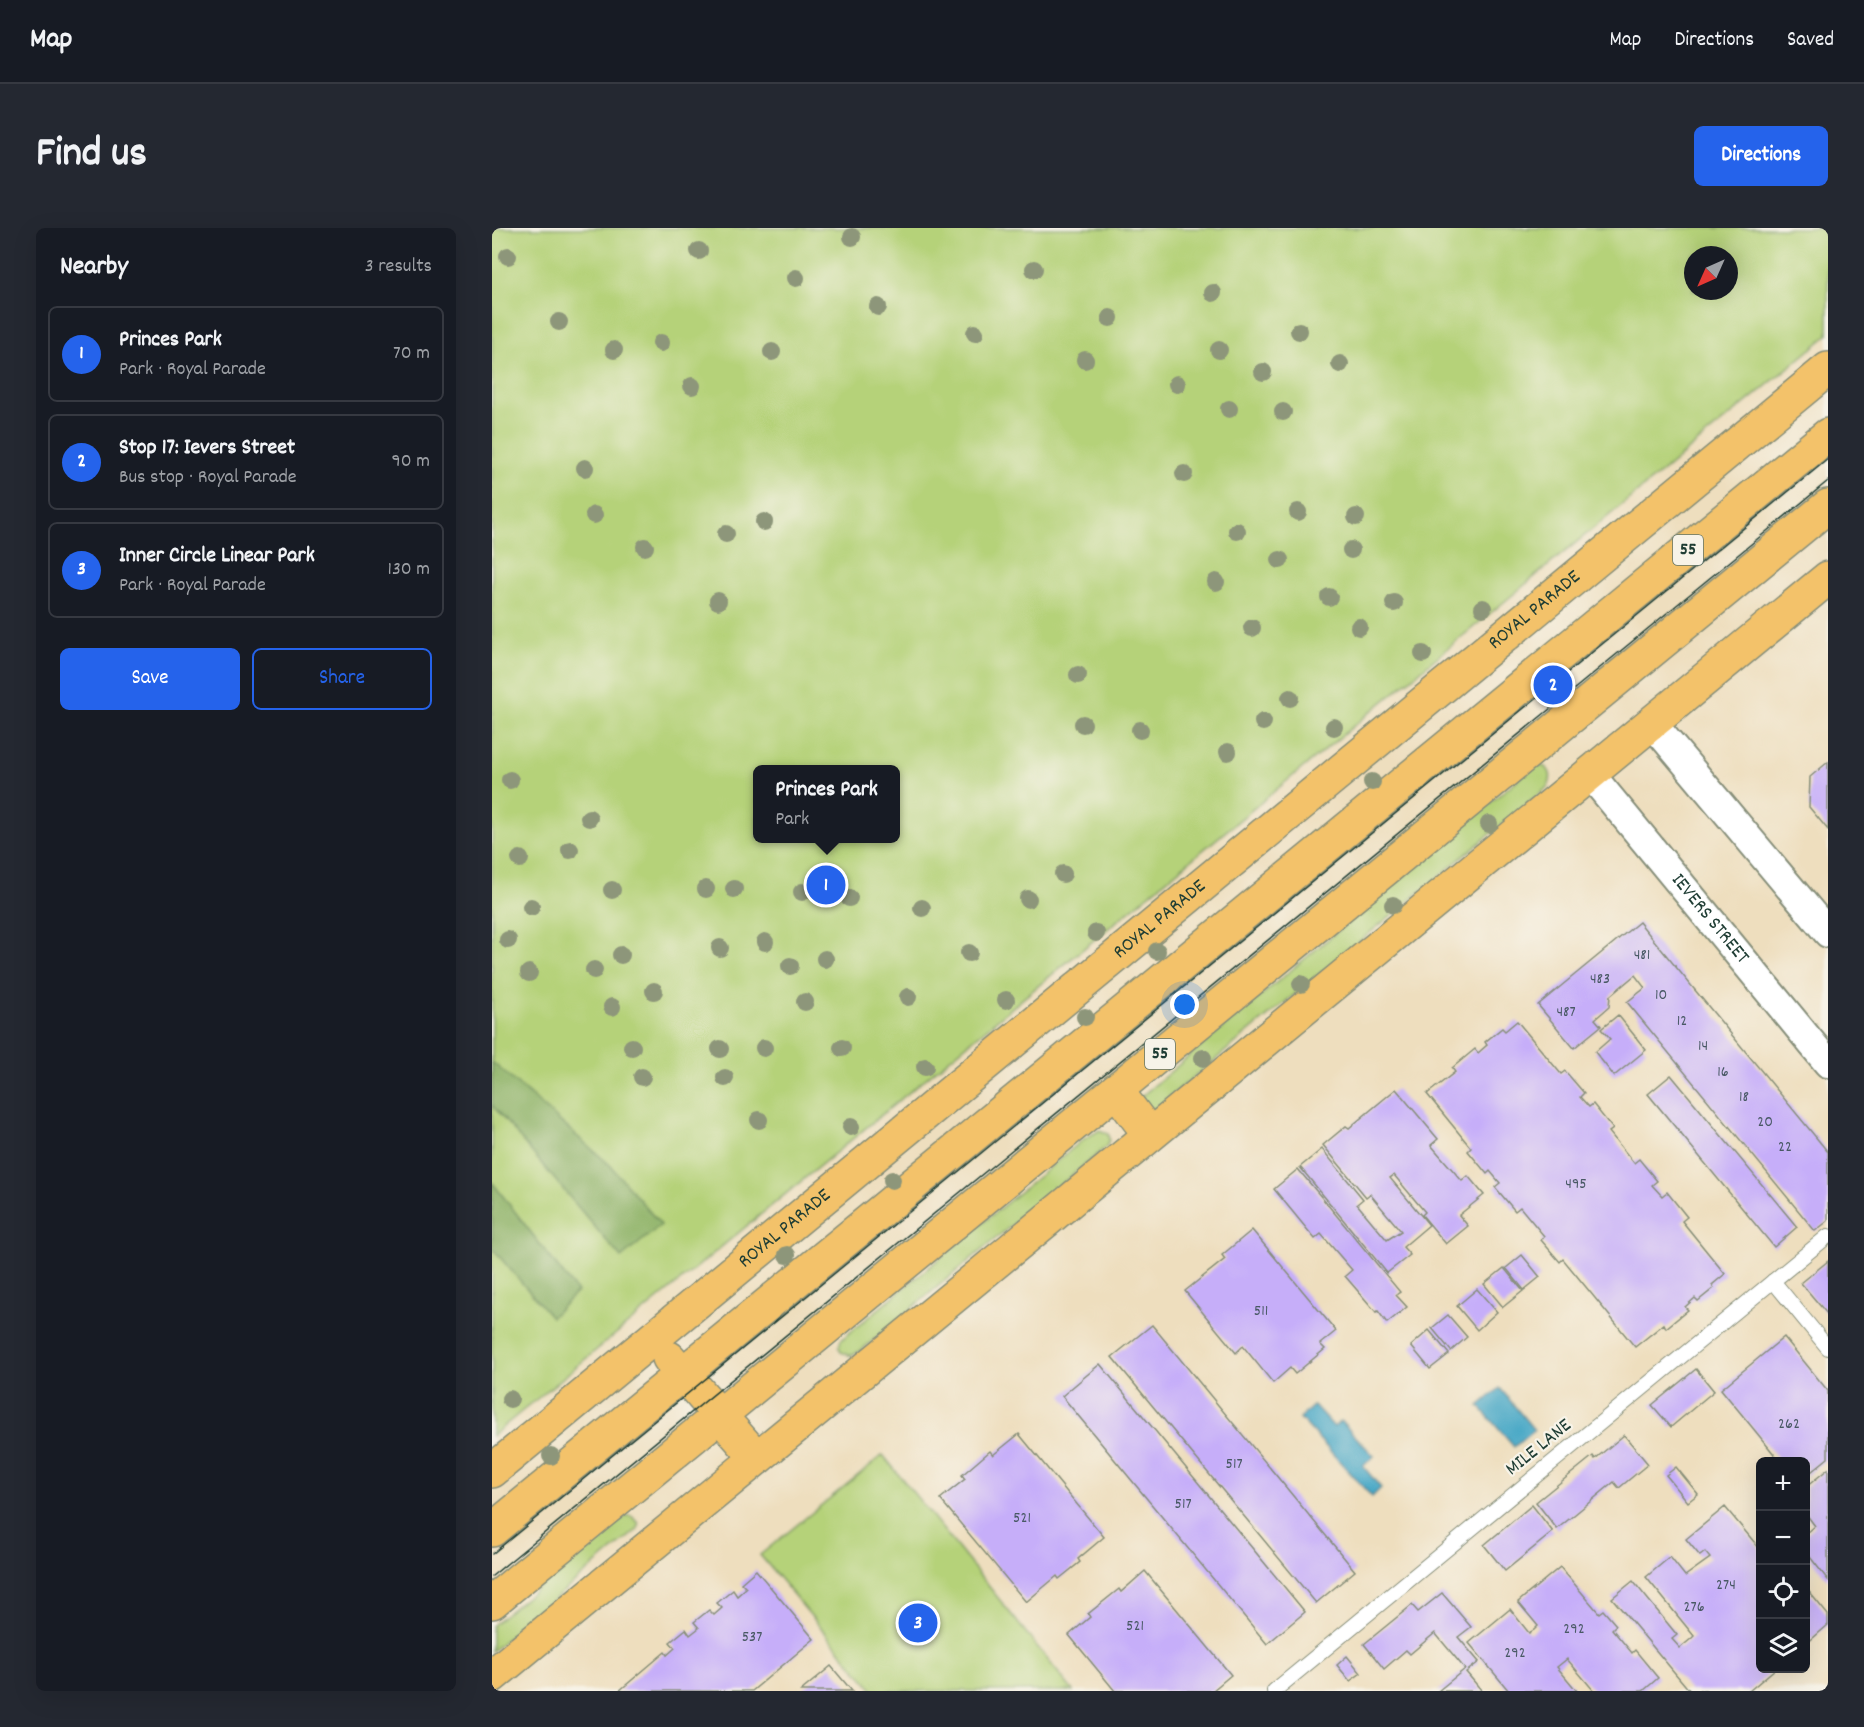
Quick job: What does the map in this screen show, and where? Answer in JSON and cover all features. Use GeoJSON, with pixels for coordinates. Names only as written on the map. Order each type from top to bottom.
{"type":"FeatureCollection","features":[{"type":"Feature","properties":{"kind":"highway","name":"ROYAL PARADE"},"geometry":{"type":"LineString","coordinates":[[492,1471],[1828,369]]}},
{"type":"Feature","properties":{"kind":"highway","name":"55"},"geometry":{"type":"LineString","coordinates":[[492,1530],[1828,435]]}},
{"type":"Feature","properties":{"kind":"highway","name":"55"},"geometry":{"type":"LineString","coordinates":[[492,1602],[1828,506]]}},
{"type":"Feature","properties":{"kind":"highway"},"geometry":{"type":"LineString","coordinates":[[492,1676],[1828,578]]}},
{"type":"Feature","properties":{"kind":"highway"},"geometry":{"type":"LineString","coordinates":[[1573,579],[1605,618]]}},
{"type":"Feature","properties":{"kind":"highway"},"geometry":{"type":"LineString","coordinates":[[962,1083],[991,1122]]}},
{"type":"Feature","properties":{"kind":"highway"},"geometry":{"type":"LineString","coordinates":[[1116,1090],[1150,1135]]}},
{"type":"Feature","properties":{"kind":"highway"},"geometry":{"type":"LineString","coordinates":[[652,1339],[757,1458]]}},
{"type":"Feature","properties":{"kind":"street"},"geometry":{"type":"LineString","coordinates":[[1652,723],[1828,933]]}},
{"type":"Feature","properties":{"kind":"street","name":"IEVERS STREET"},"geometry":{"type":"LineString","coordinates":[[1590,774],[1828,1063]]}},
{"type":"Feature","properties":{"kind":"lane","name":"MILE LANE"},"geometry":{"type":"LineString","coordinates":[[1274,1691],[1828,1236]]}},
{"type":"Feature","properties":{"kind":"lane"},"geometry":{"type":"LineString","coordinates":[[1773,1281],[1828,1348]]}},
{"type":"Feature","properties":{"kind":"green space"},"geometry":{"type":"Polygon","coordinates":[[[492,228],[1828,228],[1828,335],[492,1436],[492,228]]]}},
{"type":"Feature","properties":{"kind":"green space"},"geometry":{"type":"Polygon","coordinates":[[[1535,765],[1540,765],[1549,771],[1548,787],[1145,1117],[1131,1105],[1535,765]]]}},
{"type":"Feature","properties":{"kind":"green space"},"geometry":{"type":"Polygon","coordinates":[[[492,1062],[610,1165],[661,1225],[621,1258],[492,1105],[492,1062]]]}},
{"type":"Feature","properties":{"kind":"green space"},"geometry":{"type":"Polygon","coordinates":[[[1100,1130],[1108,1134],[1109,1140],[1106,1147],[860,1351],[850,1356],[841,1352],[839,1347],[841,1340],[1084,1139],[1100,1130]]]}},
{"type":"Feature","properties":{"kind":"green space"},"geometry":{"type":"Polygon","coordinates":[[[492,1182],[577,1292],[551,1317],[492,1248],[492,1182]]]}},
{"type":"Feature","properties":{"kind":"green space"},"geometry":{"type":"Polygon","coordinates":[[[883,1455],[1073,1691],[874,1691],[760,1555],[883,1455]]]}},
{"type":"Feature","properties":{"kind":"green space"},"geometry":{"type":"Polygon","coordinates":[[[626,1516],[631,1516],[638,1522],[637,1530],[492,1651],[492,1625],[626,1516]]]}},
{"type":"Feature","properties":{"kind":"water"},"geometry":{"type":"Polygon","coordinates":[[[1500,1388],[1534,1430],[1514,1447],[1479,1406],[1500,1388]]]}},
{"type":"Feature","properties":{"kind":"water"},"geometry":{"type":"Polygon","coordinates":[[[1314,1405],[1334,1427],[1341,1421],[1374,1456],[1363,1466],[1381,1488],[1372,1497],[1300,1418],[1314,1405]]]}},
{"type":"Feature","properties":{"kind":"building"},"geometry":{"type":"Polygon","coordinates":[[[1828,762],[1828,830],[1809,807],[1810,777],[1828,762]]]}},
{"type":"Feature","properties":{"kind":"building"},"geometry":{"type":"Polygon","coordinates":[[[1639,922],[1828,1152],[1828,1221],[1815,1231],[1627,1002],[1645,988],[1635,975],[1610,996],[1609,1007],[1595,1019],[1601,1026],[1574,1048],[1538,1005],[1639,922]]]}},
{"type":"Feature","properties":{"kind":"building"},"geometry":{"type":"Polygon","coordinates":[[[1618,1015],[1646,1050],[1614,1076],[1595,1052],[1610,1039],[1601,1029],[1618,1015]]]}},
{"type":"Feature","properties":{"kind":"building"},"geometry":{"type":"Polygon","coordinates":[[[1517,1021],[1561,1074],[1565,1071],[1584,1093],[1580,1097],[1589,1107],[1593,1104],[1613,1129],[1609,1132],[1634,1163],[1639,1159],[1657,1181],[1652,1185],[1662,1196],[1667,1192],[1687,1217],[1682,1221],[1725,1274],[1712,1285],[1714,1288],[1698,1301],[1695,1298],[1685,1307],[1688,1310],[1666,1328],[1664,1324],[1635,1347],[1563,1259],[1560,1262],[1541,1240],[1544,1236],[1520,1207],[1515,1211],[1495,1187],[1500,1183],[1490,1171],[1487,1174],[1468,1151],[1471,1148],[1427,1094],[1455,1072],[1452,1068],[1475,1049],[1478,1053],[1487,1045],[1485,1042],[1502,1028],[1505,1031],[1517,1021]]]}},
{"type":"Feature","properties":{"kind":"building"},"geometry":{"type":"Polygon","coordinates":[[[1671,1075],[1797,1227],[1774,1247],[1648,1094],[1671,1075]]]}},
{"type":"Feature","properties":{"kind":"building"},"geometry":{"type":"Polygon","coordinates":[[[1396,1089],[1438,1139],[1431,1145],[1462,1181],[1468,1176],[1484,1195],[1459,1215],[1468,1226],[1446,1244],[1422,1215],[1425,1212],[1394,1175],[1390,1178],[1429,1225],[1403,1247],[1410,1255],[1387,1273],[1300,1167],[1322,1149],[1363,1199],[1357,1204],[1387,1240],[1401,1231],[1370,1194],[1366,1197],[1323,1145],[1346,1126],[1349,1128],[1396,1089]]]}},
{"type":"Feature","properties":{"kind":"building"},"geometry":{"type":"Polygon","coordinates":[[[1298,1169],[1400,1292],[1396,1295],[1407,1307],[1387,1323],[1345,1276],[1352,1270],[1321,1234],[1315,1239],[1274,1189],[1298,1169]]]}},
{"type":"Feature","properties":{"kind":"building"},"geometry":{"type":"Polygon","coordinates":[[[1252,1230],[1336,1331],[1320,1344],[1325,1349],[1295,1374],[1290,1368],[1273,1383],[1243,1346],[1236,1353],[1185,1291],[1225,1259],[1222,1255],[1252,1230]]]}},
{"type":"Feature","properties":{"kind":"building"},"geometry":{"type":"Polygon","coordinates":[[[1522,1255],[1540,1277],[1524,1290],[1506,1268],[1522,1255]]]}},
{"type":"Feature","properties":{"kind":"building"},"geometry":{"type":"Polygon","coordinates":[[[1828,1261],[1828,1315],[1801,1283],[1828,1261]]]}},
{"type":"Feature","properties":{"kind":"building"},"geometry":{"type":"Polygon","coordinates":[[[1504,1268],[1523,1291],[1503,1307],[1484,1284],[1504,1268]]]}},
{"type":"Feature","properties":{"kind":"building"},"geometry":{"type":"Polygon","coordinates":[[[1477,1289],[1497,1312],[1477,1330],[1457,1306],[1477,1289]]]}},
{"type":"Feature","properties":{"kind":"building"},"geometry":{"type":"Polygon","coordinates":[[[1448,1315],[1467,1337],[1451,1351],[1432,1328],[1448,1315]]]}},
{"type":"Feature","properties":{"kind":"building"},"geometry":{"type":"Polygon","coordinates":[[[1152,1325],[1355,1571],[1316,1603],[1112,1357],[1152,1325]]]}},
{"type":"Feature","properties":{"kind":"building"},"geometry":{"type":"Polygon","coordinates":[[[1429,1330],[1449,1354],[1430,1369],[1411,1346],[1429,1330]]]}},
{"type":"Feature","properties":{"kind":"building"},"geometry":{"type":"Polygon","coordinates":[[[1784,1337],[1828,1391],[1828,1458],[1810,1473],[1810,1457],[1776,1457],[1721,1389],[1784,1337]]]}},
{"type":"Feature","properties":{"kind":"building"},"geometry":{"type":"Polygon","coordinates":[[[1100,1364],[1305,1612],[1267,1644],[1062,1396],[1100,1364]]]}},
{"type":"Feature","properties":{"kind":"building"},"geometry":{"type":"Polygon","coordinates":[[[1696,1369],[1714,1391],[1671,1427],[1652,1405],[1696,1369]]]}},
{"type":"Feature","properties":{"kind":"building"},"geometry":{"type":"Polygon","coordinates":[[[1019,1434],[1104,1537],[1078,1559],[1080,1562],[1059,1579],[1057,1576],[1026,1602],[940,1499],[965,1479],[962,1475],[990,1451],[993,1455],[1019,1434]]]}},
{"type":"Feature","properties":{"kind":"building"},"geometry":{"type":"Polygon","coordinates":[[[1624,1435],[1648,1464],[1619,1488],[1614,1482],[1557,1529],[1536,1502],[1593,1456],[1595,1459],[1624,1435]]]}},
{"type":"Feature","properties":{"kind":"building"},"geometry":{"type":"Polygon","coordinates":[[[1676,1467],[1698,1494],[1688,1502],[1666,1475],[1676,1467]]]}},
{"type":"Feature","properties":{"kind":"building"},"geometry":{"type":"Polygon","coordinates":[[[1828,1469],[1828,1580],[1810,1557],[1810,1530],[1815,1526],[1810,1519],[1810,1484],[1828,1469]]]}},
{"type":"Feature","properties":{"kind":"building"},"geometry":{"type":"Polygon","coordinates":[[[1532,1505],[1553,1532],[1505,1571],[1484,1545],[1532,1505]]]}},
{"type":"Feature","properties":{"kind":"building"},"geometry":{"type":"Polygon","coordinates":[[[1725,1507],[1756,1544],[1756,1673],[1770,1673],[1749,1691],[1690,1691],[1612,1598],[1633,1581],[1677,1635],[1672,1639],[1680,1648],[1694,1636],[1646,1577],[1670,1557],[1685,1576],[1710,1558],[1705,1552],[1700,1556],[1686,1539],[1725,1507]]]}},
{"type":"Feature","properties":{"kind":"building"},"geometry":{"type":"Polygon","coordinates":[[[1560,1567],[1599,1613],[1603,1610],[1616,1625],[1612,1629],[1632,1653],[1635,1650],[1658,1678],[1643,1691],[1594,1691],[1567,1659],[1557,1667],[1577,1691],[1509,1691],[1469,1643],[1510,1609],[1529,1633],[1534,1630],[1538,1626],[1518,1602],[1560,1567]]]}},
{"type":"Feature","properties":{"kind":"building"},"geometry":{"type":"Polygon","coordinates":[[[756,1570],[814,1639],[752,1691],[619,1691],[665,1652],[667,1655],[675,1648],[670,1642],[686,1629],[690,1635],[699,1628],[694,1622],[709,1610],[714,1615],[722,1608],[717,1603],[733,1590],[737,1596],[746,1588],[741,1583],[756,1570]]]}},
{"type":"Feature","properties":{"kind":"building"},"geometry":{"type":"Polygon","coordinates":[[[1145,1571],[1231,1675],[1212,1691],[1115,1691],[1069,1635],[1090,1617],[1088,1614],[1119,1589],[1121,1592],[1145,1571]]]}},
{"type":"Feature","properties":{"kind":"building"},"geometry":{"type":"Polygon","coordinates":[[[1442,1593],[1471,1627],[1458,1637],[1479,1662],[1466,1672],[1482,1691],[1438,1691],[1465,1669],[1435,1633],[1410,1654],[1406,1650],[1384,1669],[1364,1644],[1412,1605],[1418,1612],[1442,1593]]]}},
{"type":"Feature","properties":{"kind":"building"},"geometry":{"type":"Polygon","coordinates":[[[1810,1593],[1828,1615],[1828,1625],[1810,1641],[1810,1593]]]}},
{"type":"Feature","properties":{"kind":"building"},"geometry":{"type":"Polygon","coordinates":[[[1347,1656],[1361,1673],[1350,1681],[1337,1665],[1347,1656]]]}},
{"type":"Feature","properties":{"kind":"building"},"geometry":{"type":"Polygon","coordinates":[[[831,1666],[852,1691],[801,1691],[831,1666]]]}},
{"type":"Feature","properties":{"kind":"tram line"},"geometry":{"type":"LineString","coordinates":[[492,1554],[1828,459]]}},
{"type":"Feature","properties":{"kind":"tram line"},"geometry":{"type":"LineString","coordinates":[[492,1576],[1828,481]]}},
{"type":"Feature","properties":{"kind":"place","name":"Stop 17: Ievers Street"},"geometry":{"type":"Point","coordinates":[1553,685]}},
{"type":"Feature","properties":{"kind":"place","name":"Princes Park"},"geometry":{"type":"Point","coordinates":[826,885]}},
{"type":"Feature","properties":{"kind":"place","name":"Inner Circle Linear Park"},"geometry":{"type":"Point","coordinates":[918,1623]}}]}
